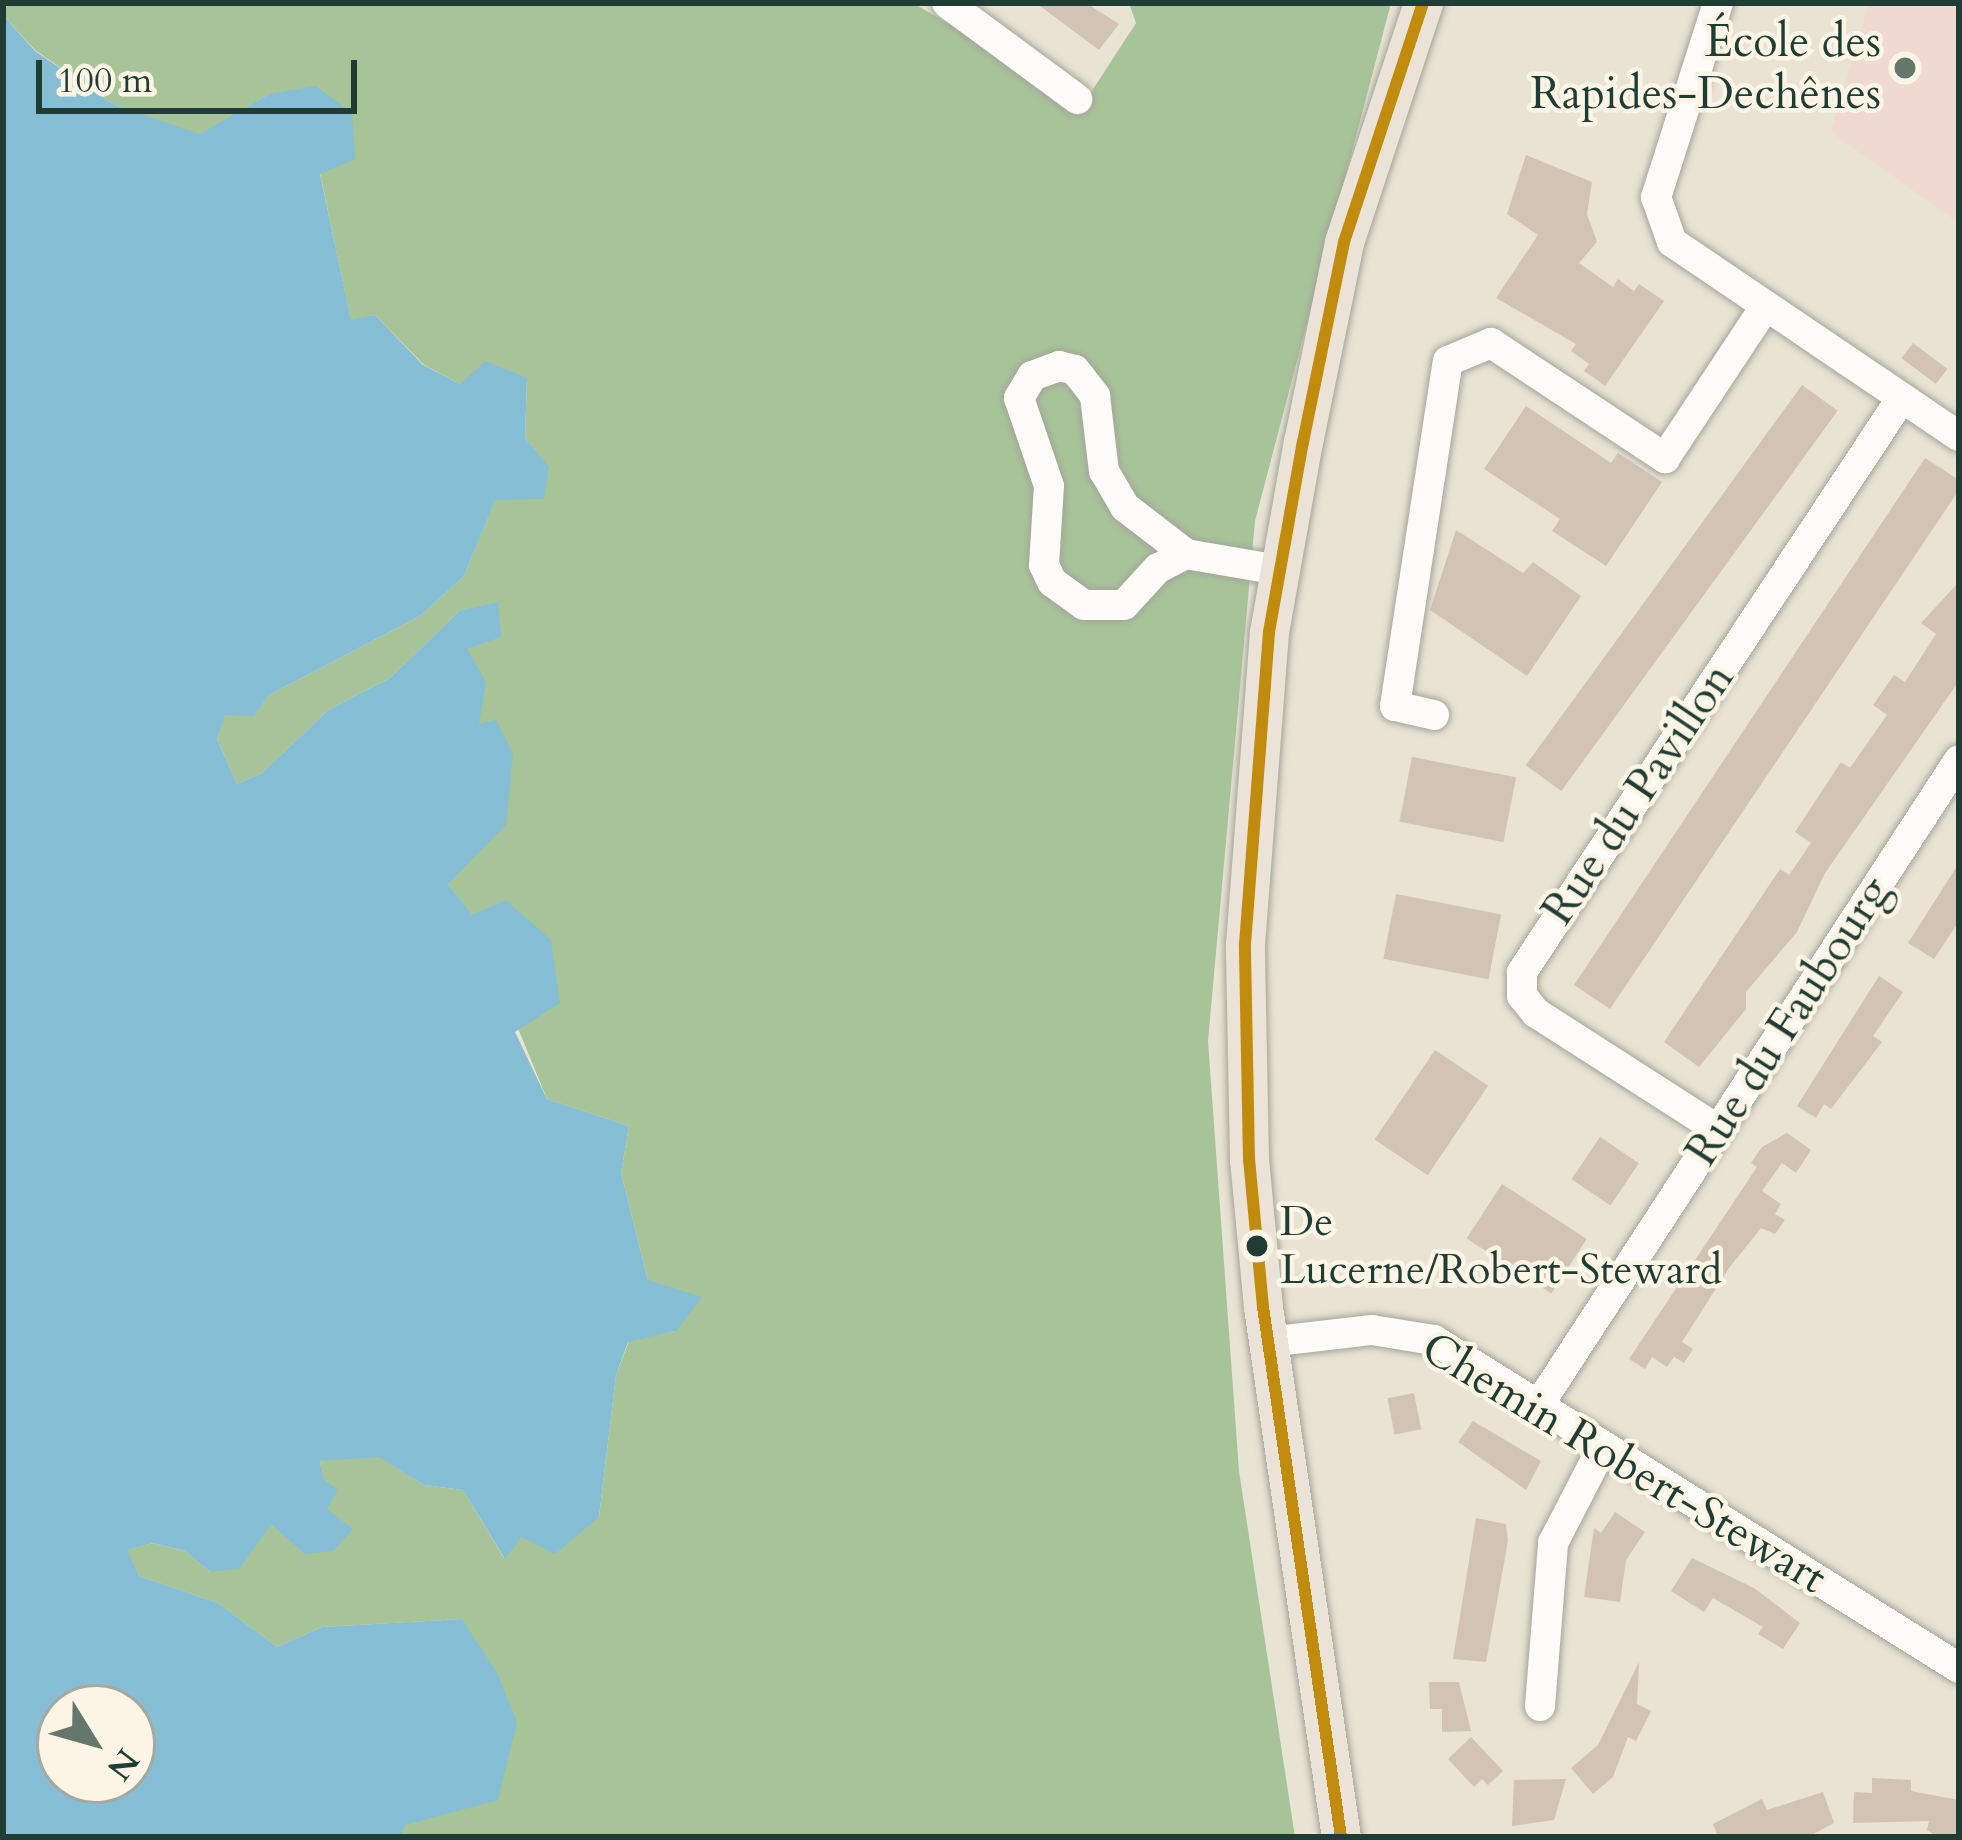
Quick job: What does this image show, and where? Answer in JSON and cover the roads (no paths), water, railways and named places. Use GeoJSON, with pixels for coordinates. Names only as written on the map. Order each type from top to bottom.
{"type":"FeatureCollection","features":[{"type":"Feature","properties":{"kind":"main road"},"geometry":{"type":"LineString","coordinates":[[1342,1837],[1268,1342],[1250,1160],[1245,944],[1279,570],[1344,242],[1423,3]]}},
{"type":"Feature","properties":{"kind":"street"},"geometry":{"type":"LineString","coordinates":[[946,3],[1078,99]]}},
{"type":"Feature","properties":{"kind":"street"},"geometry":{"type":"LineString","coordinates":[[1718,3],[1656,196],[1672,242],[1959,436]]}},
{"type":"Feature","properties":{"kind":"street"},"geometry":{"type":"LineString","coordinates":[[1434,715],[1396,706],[1448,361],[1491,343],[1665,458],[1765,307]]}},
{"type":"Feature","properties":{"kind":"street"},"geometry":{"type":"LineString","coordinates":[[1186,554],[1158,568],[1135,598],[1106,609],[1052,582],[1044,566],[1052,508],[1045,466],[1018,412],[1032,376],[1059,366],[1088,382],[1113,489],[1138,521],[1186,554],[1279,570]]}},
{"type":"Feature","properties":{"kind":"street","name":"Rue du Pavillon"},"geometry":{"type":"LineString","coordinates":[[1717,1129],[1536,1013],[1522,996],[1522,972],[1901,399]]}},
{"type":"Feature","properties":{"kind":"street","name":"Rue du Faubourg"},"geometry":{"type":"LineString","coordinates":[[1540,1403],[1959,760]]}},
{"type":"Feature","properties":{"kind":"street","name":"Chemin Robert-Stewart"},"geometry":{"type":"LineString","coordinates":[[1268,1342],[1372,1330],[1416,1334],[1540,1403],[1959,1668]]}},
{"type":"Feature","properties":{"kind":"street"},"geometry":{"type":"LineString","coordinates":[[1540,1706],[1553,1543],[1603,1446]]}},
{"type":"Feature","properties":{"kind":"water"},"geometry":{"type":"Polygon","coordinates":[[[3,15],[35,51],[113,104],[200,134],[269,94],[316,86],[352,113],[355,159],[320,174],[351,320],[375,315],[423,365],[460,384],[486,361],[527,378],[525,438],[549,467],[544,499],[495,500],[464,576],[420,616],[269,695],[254,716],[225,715],[217,739],[237,784],[262,773],[328,710],[390,678],[459,611],[498,602],[501,637],[467,649],[486,682],[479,724],[496,720],[513,754],[506,825],[448,884],[472,915],[506,900],[551,940],[560,1003],[515,1032],[547,1099],[629,1126],[621,1173],[648,1280],[702,1297],[676,1331],[628,1342],[616,1375],[599,1517],[555,1554],[522,1537],[505,1559],[463,1490],[424,1485],[379,1457],[320,1461],[323,1479],[338,1490],[327,1509],[353,1529],[333,1551],[304,1554],[271,1524],[240,1568],[210,1572],[185,1551],[153,1543],[127,1550],[139,1576],[218,1603],[277,1647],[322,1627],[462,1619],[497,1673],[517,1722],[498,1800],[405,1825],[400,1837],[3,1837],[3,15]]]}},
{"type":"Feature","properties":{"kind":"place","name":"École des Rapides-Dechênes"},"geometry":{"type":"Point","coordinates":[1905,68]}},
{"type":"Feature","properties":{"kind":"place","name":"De Lucerne/Robert-Steward"},"geometry":{"type":"Point","coordinates":[1257,1246]}}]}
